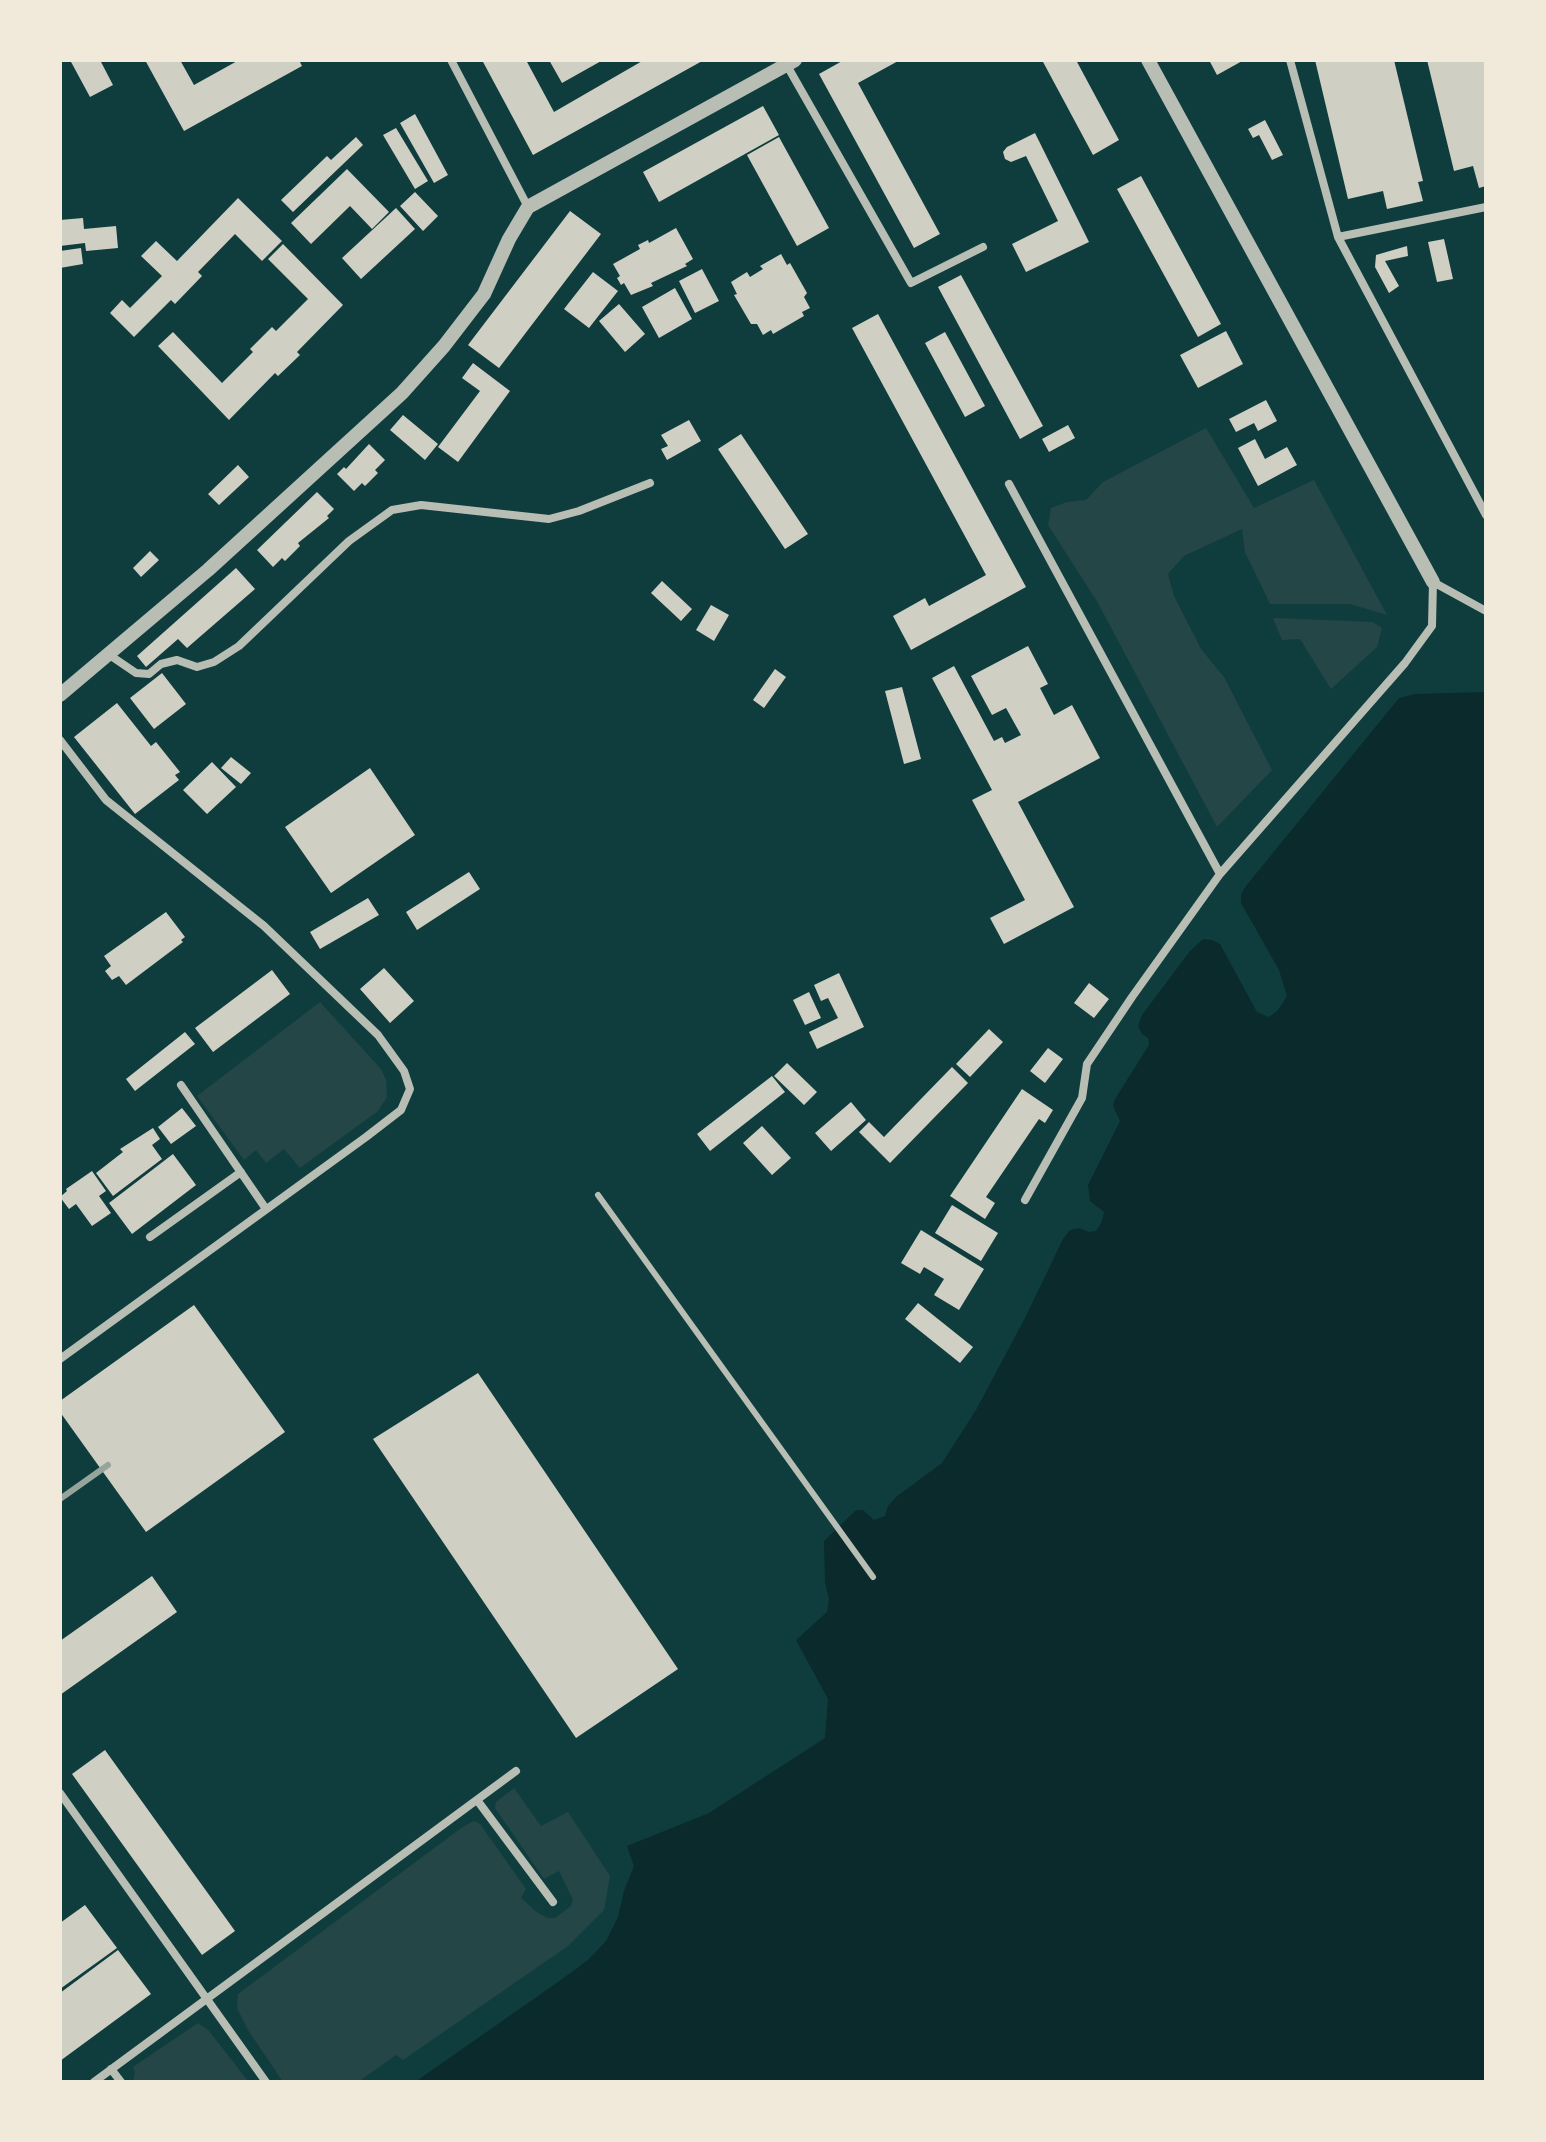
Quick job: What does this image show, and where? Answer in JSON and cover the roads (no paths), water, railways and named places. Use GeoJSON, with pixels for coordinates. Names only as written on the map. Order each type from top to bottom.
{"type":"FeatureCollection","features":[{"type":"Feature","properties":{"kind":"street"},"geometry":{"type":"LineString","coordinates":[[451,60],[528,207]]}},
{"type":"Feature","properties":{"kind":"street"},"geometry":{"type":"LineString","coordinates":[[1025,1200],[1082,1098],[1087,1064],[1220,874],[1405,663],[1432,626],[1433,582],[1148,60]]}},
{"type":"Feature","properties":{"kind":"street"},"geometry":{"type":"LineString","coordinates":[[1290,60],[1338,237],[1486,515]]}},
{"type":"Feature","properties":{"kind":"street"},"geometry":{"type":"LineString","coordinates":[[60,695],[208,570],[402,393],[484,294],[509,239],[528,207],[788,61],[911,283],[983,247]]}},
{"type":"Feature","properties":{"kind":"street"},"geometry":{"type":"LineString","coordinates":[[1338,237],[1486,207]]}},
{"type":"Feature","properties":{"kind":"street"},"geometry":{"type":"LineString","coordinates":[[108,654],[136,673],[149,674],[161,664],[177,660],[197,667],[214,662],[239,646],[349,541],[392,510],[421,505],[549,519],[579,511],[650,483]]}},
{"type":"Feature","properties":{"kind":"street"},"geometry":{"type":"LineString","coordinates":[[1009,484],[1220,874]]}},
{"type":"Feature","properties":{"kind":"street"},"geometry":{"type":"LineString","coordinates":[[1433,582],[1486,611]]}},
{"type":"Feature","properties":{"kind":"street"},"geometry":{"type":"LineString","coordinates":[[60,740],[106,800],[264,926],[378,1035],[404,1071],[410,1089],[401,1110],[60,1359]]}},
{"type":"Feature","properties":{"kind":"street"},"geometry":{"type":"LineString","coordinates":[[181,1085],[266,1209]]}},
{"type":"Feature","properties":{"kind":"street"},"geometry":{"type":"LineString","coordinates":[[150,1237],[241,1172]]}},
{"type":"Feature","properties":{"kind":"street"},"geometry":{"type":"LineString","coordinates":[[94,2082],[516,1771]]}},
{"type":"Feature","properties":{"kind":"street"},"geometry":{"type":"LineString","coordinates":[[60,1793],[266,2082]]}},
{"type":"Feature","properties":{"kind":"street"},"geometry":{"type":"LineString","coordinates":[[477,1800],[553,1902]]}},
{"type":"Feature","properties":{"kind":"street"},"geometry":{"type":"LineString","coordinates":[[111,2069],[121,2082]]}},
{"type":"Feature","properties":{"kind":"lane"},"geometry":{"type":"LineString","coordinates":[[598,1195],[873,1577]]}},
{"type":"Feature","properties":{"kind":"railway"},"geometry":{"type":"LineString","coordinates":[[60,1499],[108,1465]]}}]}
